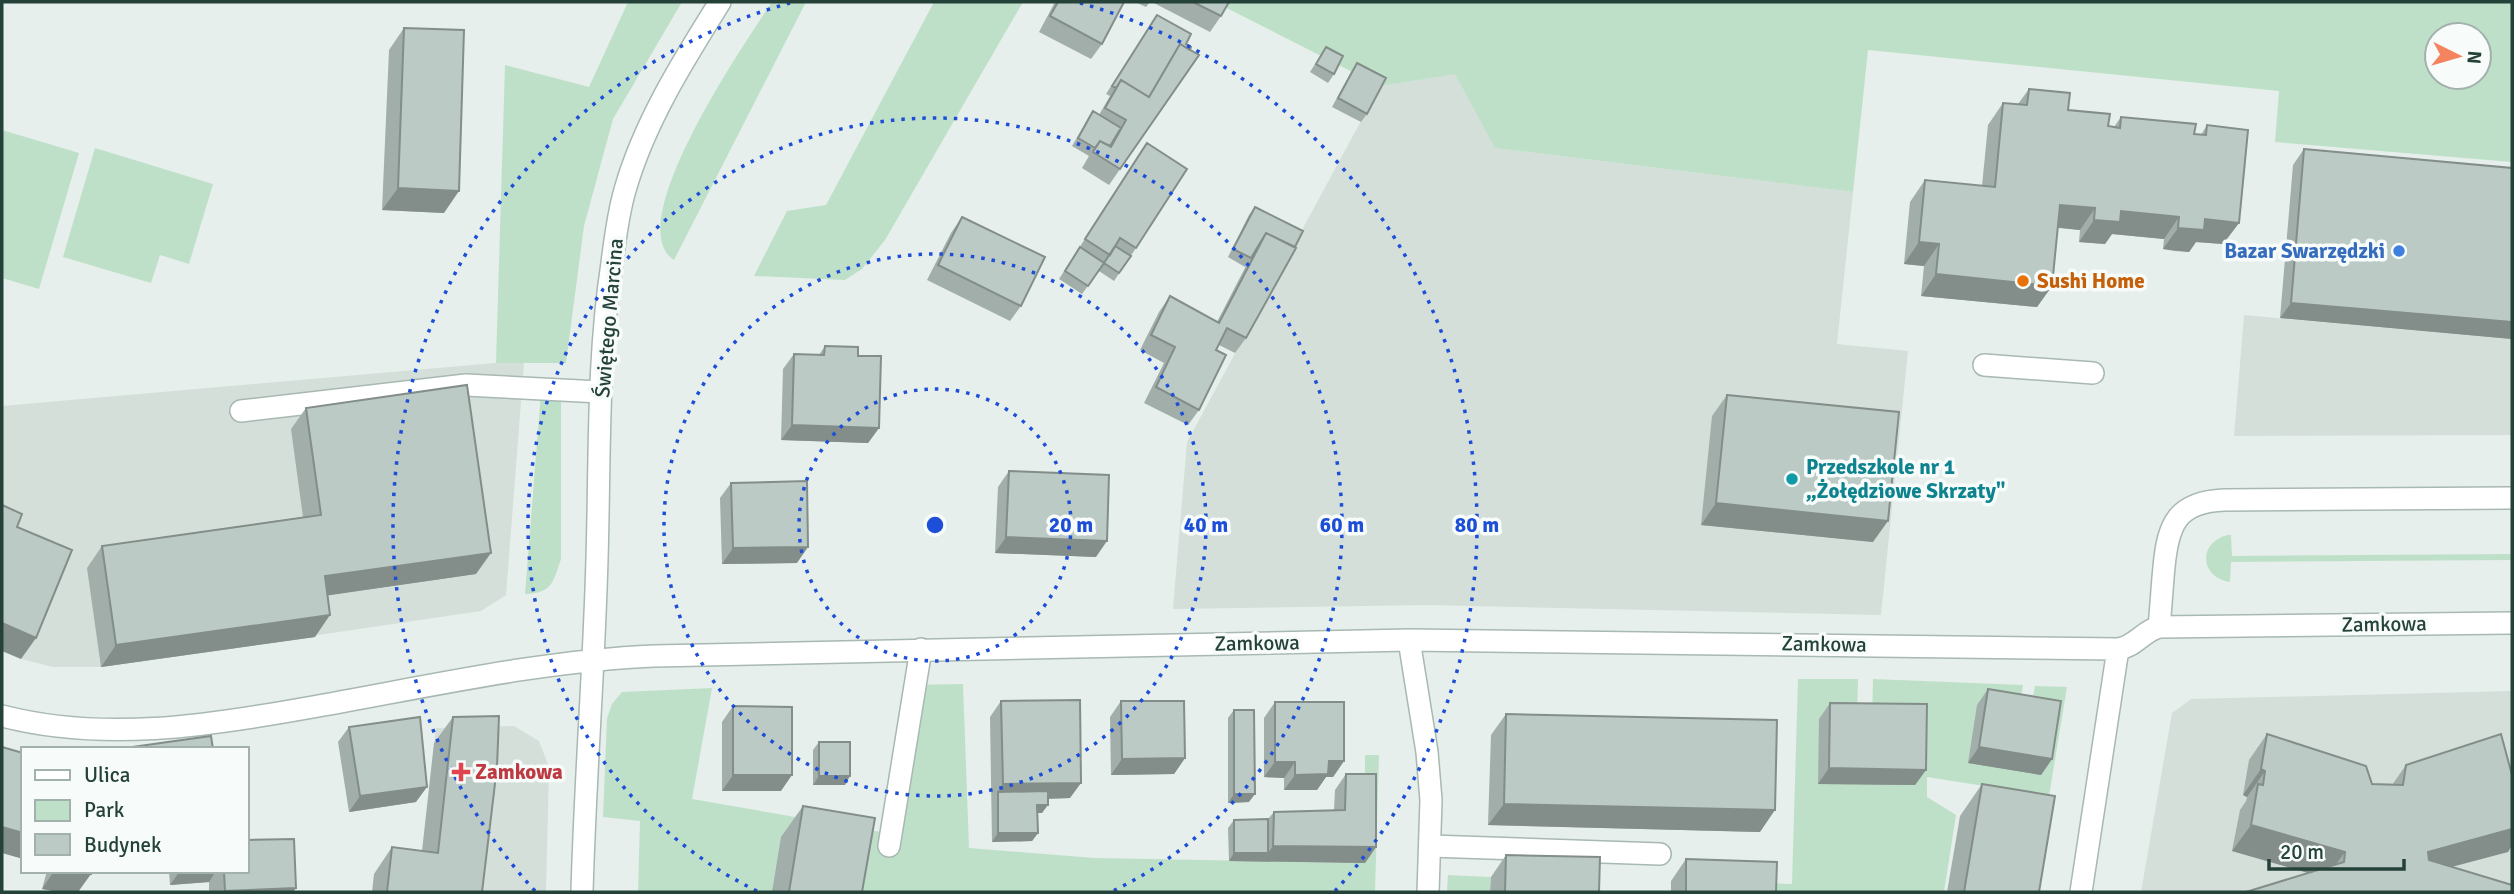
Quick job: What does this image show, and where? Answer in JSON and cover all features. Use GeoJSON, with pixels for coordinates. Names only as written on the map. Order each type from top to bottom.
{"type":"FeatureCollection","features":[{"type":"Feature","properties":{"kind":"street","name":"Świętego Marcina"},"geometry":{"type":"LineString","coordinates":[[582,892],[584,801],[594,659],[600,392],[608,287],[616,235],[628,179],[638,150],[662,101],[720,2]]}},
{"type":"Feature","properties":{"kind":"street"},"geometry":{"type":"LineString","coordinates":[[1984,365],[2093,373]]}},
{"type":"Feature","properties":{"kind":"street"},"geometry":{"type":"LineString","coordinates":[[241,411],[466,384],[600,392]]}},
{"type":"Feature","properties":{"kind":"street"},"geometry":{"type":"LineString","coordinates":[[2081,892],[2118,649],[2127,647],[2149,630],[2159,627],[2167,539],[2181,513],[2199,503],[2241,500],[2512,498]]}},
{"type":"Feature","properties":{"kind":"street","name":"Zamkowa"},"geometry":{"type":"LineString","coordinates":[[2159,627],[2512,623]]}},
{"type":"Feature","properties":{"kind":"street"},"geometry":{"type":"LineString","coordinates":[[1409,640],[1432,800],[1428,892]]}},
{"type":"Feature","properties":{"kind":"street","name":"Zamkowa"},"geometry":{"type":"LineString","coordinates":[[2,716],[69,729],[164,729],[241,720],[594,659],[921,649],[1409,640],[2118,649]]}},
{"type":"Feature","properties":{"kind":"street"},"geometry":{"type":"LineString","coordinates":[[888,846],[921,649]]}},
{"type":"Feature","properties":{"kind":"street"},"geometry":{"type":"LineString","coordinates":[[1430,846],[1660,854]]}},
{"type":"Feature","properties":{"kind":"shaded area"},"geometry":{"type":"Polygon","coordinates":[[[1455,73],[1496,148],[1853,192],[1837,344],[1908,351],[1881,615],[1427,605],[1173,609],[1187,442],[1380,86],[1455,73]]]}},
{"type":"Feature","properties":{"kind":"shaded area"},"geometry":{"type":"Polygon","coordinates":[[[2244,315],[2512,339],[2512,435],[2234,436],[2244,315]]]}},
{"type":"Feature","properties":{"kind":"shaded area"},"geometry":{"type":"Polygon","coordinates":[[[495,363],[524,363],[506,595],[481,611],[101,667],[53,667],[2,651],[2,406],[495,363]]]}},
{"type":"Feature","properties":{"kind":"shaded area"},"geometry":{"type":"Polygon","coordinates":[[[2512,691],[2512,892],[2141,892],[2172,713],[2191,699],[2512,691]]]}},
{"type":"Feature","properties":{"kind":"shaded area"},"geometry":{"type":"Polygon","coordinates":[[[514,726],[539,741],[549,767],[546,892],[418,892],[436,728],[514,726]]]}},
{"type":"Feature","properties":{"kind":"green space"},"geometry":{"type":"Polygon","coordinates":[[[628,2],[682,2],[613,119],[584,226],[566,363],[496,363],[505,65],[589,87],[628,2]]]}},
{"type":"Feature","properties":{"kind":"green space"},"geometry":{"type":"Polygon","coordinates":[[[772,2],[806,2],[674,260],[661,240],[663,210],[674,173],[716,91],[772,2]]]}},
{"type":"Feature","properties":{"kind":"green space"},"geometry":{"type":"Polygon","coordinates":[[[934,2],[1023,2],[885,240],[862,269],[845,280],[754,276],[787,211],[826,205],[934,2]]]}},
{"type":"Feature","properties":{"kind":"green space"},"geometry":{"type":"Polygon","coordinates":[[[1215,2],[2512,2],[2512,162],[2275,142],[2279,91],[1868,50],[1853,192],[1495,148],[1455,74],[1380,86],[1215,2]]]}},
{"type":"Feature","properties":{"kind":"green space"},"geometry":{"type":"Polygon","coordinates":[[[2,130],[79,153],[39,289],[2,278],[2,130]]]}},
{"type":"Feature","properties":{"kind":"green space"},"geometry":{"type":"Polygon","coordinates":[[[95,148],[213,184],[189,264],[160,255],[151,283],[63,257],[95,148]]]}},
{"type":"Feature","properties":{"kind":"green space"},"geometry":{"type":"Polygon","coordinates":[[[541,393],[561,394],[561,559],[556,574],[546,589],[525,594],[541,393]]]}},
{"type":"Feature","properties":{"kind":"green space"},"geometry":{"type":"Polygon","coordinates":[[[2231,535],[2232,556],[2512,554],[2512,560],[2231,562],[2230,582],[2213,574],[2206,560],[2211,545],[2231,535]]]}},
{"type":"Feature","properties":{"kind":"green space"},"geometry":{"type":"Polygon","coordinates":[[[1798,679],[1858,679],[1857,719],[1872,720],[1873,679],[2023,685],[2018,712],[1968,762],[2040,774],[2030,713],[2035,686],[2067,687],[2049,796],[1927,777],[1927,797],[1956,815],[1944,892],[1762,892],[1762,883],[1792,884],[1798,679]]]}},
{"type":"Feature","properties":{"kind":"green space"},"geometry":{"type":"Polygon","coordinates":[[[963,684],[969,848],[1095,858],[1365,863],[1365,755],[1379,755],[1375,892],[638,892],[640,821],[603,817],[607,718],[612,704],[622,692],[712,688],[692,799],[881,832],[906,685],[963,684]]]}},
{"type":"Feature","properties":{"kind":"green space"},"geometry":{"type":"Polygon","coordinates":[[[1448,875],[1491,877],[1490,892],[1447,892],[1448,875]]]}},
{"type":"Feature","properties":{"kind":"building"},"geometry":{"type":"Polygon","coordinates":[[[1058,2],[1124,2],[1102,44],[1050,16],[1058,2]]]}},
{"type":"Feature","properties":{"kind":"building"},"geometry":{"type":"Polygon","coordinates":[[[1193,2],[1229,2],[1221,16],[1193,2]]]}},
{"type":"Feature","properties":{"kind":"building"},"geometry":{"type":"Polygon","coordinates":[[[1157,15],[1191,34],[1186,44],[1191,47],[1190,50],[1180,44],[1149,97],[1121,80],[1116,88],[1112,86],[1157,15]]]}},
{"type":"Feature","properties":{"kind":"building"},"geometry":{"type":"Polygon","coordinates":[[[404,28],[464,30],[459,191],[398,188],[404,28]]]}},
{"type":"Feature","properties":{"kind":"building"},"geometry":{"type":"Polygon","coordinates":[[[1180,44],[1199,55],[1120,169],[1093,152],[1100,141],[1111,147],[1126,120],[1105,108],[1121,80],[1149,97],[1180,44]]]}},
{"type":"Feature","properties":{"kind":"building"},"geometry":{"type":"Polygon","coordinates":[[[1326,47],[1343,56],[1334,74],[1316,64],[1326,47]]]}},
{"type":"Feature","properties":{"kind":"building"},"geometry":{"type":"Polygon","coordinates":[[[1357,63],[1386,78],[1367,114],[1338,98],[1357,63]]]}},
{"type":"Feature","properties":{"kind":"building"},"geometry":{"type":"Polygon","coordinates":[[[2029,89],[2070,93],[2068,110],[2110,114],[2108,126],[2120,128],[2121,117],[2196,124],[2194,134],[2206,135],[2207,125],[2248,130],[2239,223],[2205,219],[2204,230],[2178,228],[2179,217],[2121,211],[2120,222],[2094,220],[2095,208],[2060,205],[2052,286],[1936,274],[1939,244],[1919,242],[1925,180],[1995,187],[2003,103],[2027,105],[2029,89]]]}},
{"type":"Feature","properties":{"kind":"building"},"geometry":{"type":"Polygon","coordinates":[[[1093,111],[1121,128],[1110,146],[1100,141],[1095,148],[1078,138],[1093,111]]]}},
{"type":"Feature","properties":{"kind":"building"},"geometry":{"type":"Polygon","coordinates":[[[1147,143],[1187,169],[1136,248],[1120,238],[1110,255],[1085,239],[1147,143]]]}},
{"type":"Feature","properties":{"kind":"building","name":"Bazar Swarzędzki"},"geometry":{"type":"Polygon","coordinates":[[[2304,149],[2512,168],[2512,322],[2291,303],[2304,149]]]}},
{"type":"Feature","properties":{"kind":"building"},"geometry":{"type":"Polygon","coordinates":[[[1255,207],[1303,231],[1295,247],[1266,233],[1251,258],[1233,249],[1255,207]]]}},
{"type":"Feature","properties":{"kind":"building"},"geometry":{"type":"Polygon","coordinates":[[[962,217],[1045,257],[1021,306],[938,265],[962,217]]]}},
{"type":"Feature","properties":{"kind":"building"},"geometry":{"type":"Polygon","coordinates":[[[1266,233],[1296,248],[1246,338],[1227,328],[1216,350],[1226,355],[1199,410],[1156,387],[1175,347],[1151,335],[1170,296],[1219,323],[1266,233]]]}},
{"type":"Feature","properties":{"kind":"building"},"geometry":{"type":"Polygon","coordinates":[[[1115,246],[1131,256],[1119,273],[1104,263],[1115,246]]]}},
{"type":"Feature","properties":{"kind":"building"},"geometry":{"type":"Polygon","coordinates":[[[1080,247],[1104,263],[1088,286],[1065,271],[1080,247]]]}},
{"type":"Feature","properties":{"kind":"building"},"geometry":{"type":"Polygon","coordinates":[[[825,346],[858,347],[858,356],[881,356],[879,428],[792,425],[794,354],[824,355],[825,346]]]}},
{"type":"Feature","properties":{"kind":"building"},"geometry":{"type":"Polygon","coordinates":[[[467,385],[491,553],[325,576],[330,615],[116,645],[102,546],[321,515],[306,408],[467,385]]]}},
{"type":"Feature","properties":{"kind":"building","name":"Przedszkole nr 1 „Żołędziowe Skrzaty\""},"geometry":{"type":"Polygon","coordinates":[[[1727,395],[1899,412],[1888,521],[1716,503],[1727,395]]]}},
{"type":"Feature","properties":{"kind":"building"},"geometry":{"type":"Polygon","coordinates":[[[1009,471],[1109,475],[1107,541],[1006,537],[1009,471]]]}},
{"type":"Feature","properties":{"kind":"building"},"geometry":{"type":"Polygon","coordinates":[[[807,481],[808,547],[733,548],[731,483],[807,481]]]}},
{"type":"Feature","properties":{"kind":"building"},"geometry":{"type":"Polygon","coordinates":[[[2,505],[22,514],[17,527],[72,550],[36,638],[2,623],[2,505]]]}},
{"type":"Feature","properties":{"kind":"building"},"geometry":{"type":"Polygon","coordinates":[[[1988,689],[2061,701],[2052,759],[1979,747],[1988,689]]]}},
{"type":"Feature","properties":{"kind":"building"},"geometry":{"type":"Polygon","coordinates":[[[1080,700],[1081,783],[1003,784],[1001,701],[1080,700]]]}},
{"type":"Feature","properties":{"kind":"building"},"geometry":{"type":"Polygon","coordinates":[[[1121,701],[1184,701],[1185,758],[1122,759],[1121,701]]]}},
{"type":"Feature","properties":{"kind":"building"},"geometry":{"type":"Polygon","coordinates":[[[1275,702],[1344,702],[1344,761],[1329,761],[1328,774],[1295,775],[1295,762],[1275,762],[1275,702]]]}},
{"type":"Feature","properties":{"kind":"building"},"geometry":{"type":"Polygon","coordinates":[[[1830,703],[1927,704],[1926,770],[1829,768],[1830,703]]]}},
{"type":"Feature","properties":{"kind":"building"},"geometry":{"type":"Polygon","coordinates":[[[733,706],[792,707],[792,775],[733,775],[733,706]]]}},
{"type":"Feature","properties":{"kind":"building"},"geometry":{"type":"Polygon","coordinates":[[[1234,710],[1254,710],[1255,794],[1234,794],[1234,710]]]}},
{"type":"Feature","properties":{"kind":"building"},"geometry":{"type":"Polygon","coordinates":[[[1506,714],[1777,720],[1775,810],[1504,804],[1506,714]]]}},
{"type":"Feature","properties":{"kind":"building"},"geometry":{"type":"Polygon","coordinates":[[[499,716],[497,767],[482,892],[387,892],[392,847],[438,853],[453,717],[499,716]]]}},
{"type":"Feature","properties":{"kind":"building"},"geometry":{"type":"Polygon","coordinates":[[[420,717],[427,787],[360,796],[349,727],[420,717]]]}},
{"type":"Feature","properties":{"kind":"building"},"geometry":{"type":"Polygon","coordinates":[[[2267,734],[2366,766],[2372,784],[2403,785],[2406,765],[2501,734],[2512,775],[2512,829],[2428,852],[2429,860],[2512,885],[2512,892],[2246,892],[2344,862],[2345,852],[2251,825],[2258,784],[2263,785],[2265,771],[2261,769],[2267,734]]]}},
{"type":"Feature","properties":{"kind":"building"},"geometry":{"type":"Polygon","coordinates":[[[211,736],[213,747],[132,747],[211,736]]]}},
{"type":"Feature","properties":{"kind":"building"},"geometry":{"type":"Polygon","coordinates":[[[819,742],[850,742],[850,776],[819,776],[819,742]]]}},
{"type":"Feature","properties":{"kind":"building"},"geometry":{"type":"Polygon","coordinates":[[[2,747],[21,752],[21,832],[2,827],[2,747]]]}},
{"type":"Feature","properties":{"kind":"building"},"geometry":{"type":"Polygon","coordinates":[[[1346,774],[1376,774],[1376,847],[1273,846],[1274,812],[1345,810],[1346,774]]]}},
{"type":"Feature","properties":{"kind":"building"},"geometry":{"type":"Polygon","coordinates":[[[1982,784],[2055,796],[2039,892],[1964,892],[1982,784]]]}},
{"type":"Feature","properties":{"kind":"building"},"geometry":{"type":"Polygon","coordinates":[[[1048,791],[1048,805],[1037,805],[1038,833],[998,833],[998,792],[1048,791]]]}},
{"type":"Feature","properties":{"kind":"building"},"geometry":{"type":"Polygon","coordinates":[[[803,806],[875,818],[862,892],[789,892],[803,806]]]}},
{"type":"Feature","properties":{"kind":"building"},"geometry":{"type":"Polygon","coordinates":[[[1268,819],[1268,853],[1234,853],[1234,820],[1268,819]]]}},
{"type":"Feature","properties":{"kind":"building"},"geometry":{"type":"Polygon","coordinates":[[[294,839],[296,888],[225,891],[224,873],[248,873],[248,840],[294,839]]]}},
{"type":"Feature","properties":{"kind":"building"},"geometry":{"type":"Polygon","coordinates":[[[1506,855],[1600,857],[1599,892],[1505,892],[1506,855]]]}},
{"type":"Feature","properties":{"kind":"building"},"geometry":{"type":"Polygon","coordinates":[[[1686,859],[1777,862],[1776,892],[1686,892],[1686,859]]]}},
{"type":"Feature","properties":{"kind":"place","name":"Bazar Swarzędzki"},"geometry":{"type":"Point","coordinates":[2399,251]}},
{"type":"Feature","properties":{"kind":"place","name":"Sushi Home"},"geometry":{"type":"Point","coordinates":[2023,281]}},
{"type":"Feature","properties":{"kind":"place","name":"Przedszkole nr 1 „Żołędziowe Skrzaty\""},"geometry":{"type":"Point","coordinates":[1792,479]}},
{"type":"Feature","properties":{"kind":"place","name":"Zamkowa"},"geometry":{"type":"Point","coordinates":[461,772]}}]}
